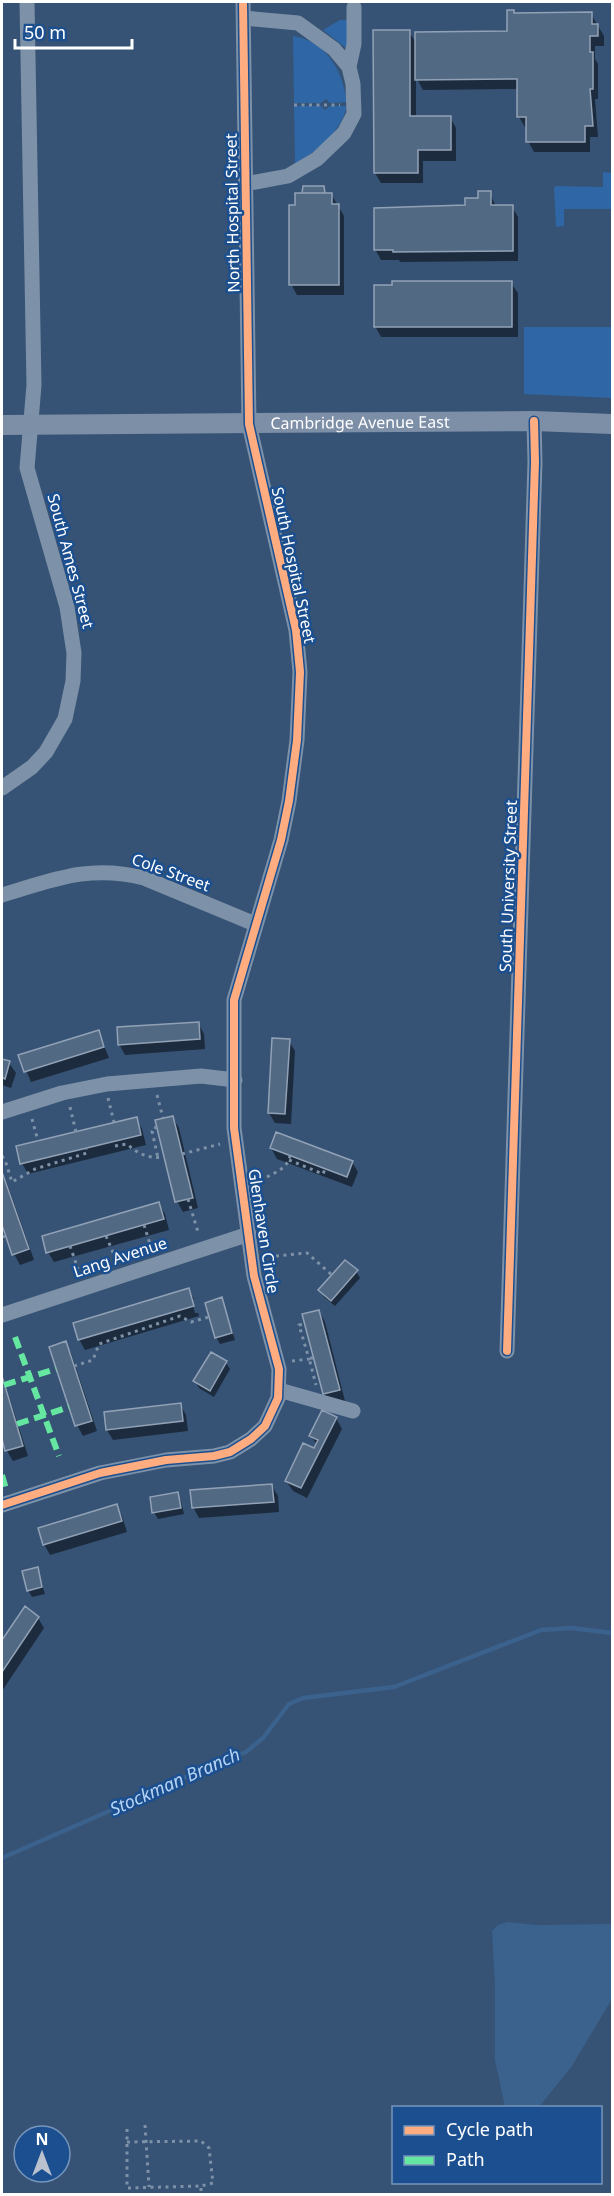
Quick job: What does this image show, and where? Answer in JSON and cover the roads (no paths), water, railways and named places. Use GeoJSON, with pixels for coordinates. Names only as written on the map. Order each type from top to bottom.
{"type":"FeatureCollection","features":[{"type":"Feature","properties":{"kind":"main road","name":"Cambridge Avenue East"},"geometry":{"type":"LineString","coordinates":[[2,425],[534,421],[612,424]]}},
{"type":"Feature","properties":{"kind":"street","name":"South Ames Street"},"geometry":{"type":"LineString","coordinates":[[2,788],[32,766],[46,752],[65,718],[73,681],[74,653],[67,607],[27,468],[34,385],[27,2]]}},
{"type":"Feature","properties":{"kind":"street","name":"North Hospital Street"},"geometry":{"type":"LineString","coordinates":[[243,2],[249,424]]}},
{"type":"Feature","properties":{"kind":"street"},"geometry":{"type":"LineString","coordinates":[[245,184],[288,176],[317,159],[344,133],[354,114],[353,84],[349,67],[354,44],[354,7]]}},
{"type":"Feature","properties":{"kind":"street"},"geometry":{"type":"LineString","coordinates":[[244,18],[298,23],[334,49],[349,67]]}},
{"type":"Feature","properties":{"kind":"street","name":"South University Street"},"geometry":{"type":"LineString","coordinates":[[507,1351],[535,462],[534,421]]}},
{"type":"Feature","properties":{"kind":"street","name":"South Hospital Street"},"geometry":{"type":"LineString","coordinates":[[235,1080],[234,1000],[281,840],[289,801],[297,740],[300,672],[296,630],[249,424]]}},
{"type":"Feature","properties":{"kind":"street","name":"Cole Street"},"geometry":{"type":"LineString","coordinates":[[2,895],[70,875],[89,872],[125,873],[144,878],[255,924]]}},
{"type":"Feature","properties":{"kind":"street"},"geometry":{"type":"LineString","coordinates":[[2,1112],[62,1093],[107,1084],[201,1076],[235,1080]]}},
{"type":"Feature","properties":{"kind":"street","name":"Glenhaven Circle"},"geometry":{"type":"LineString","coordinates":[[2,1505],[100,1473],[166,1460],[214,1456],[230,1452],[251,1439],[265,1426],[274,1409],[280,1379],[278,1362],[254,1276],[234,1128],[235,1080]]}},
{"type":"Feature","properties":{"kind":"street","name":"Lang Avenue"},"geometry":{"type":"LineString","coordinates":[[2,1315],[249,1234]]}},
{"type":"Feature","properties":{"kind":"street"},"geometry":{"type":"LineString","coordinates":[[279,1390],[353,1411]]}},
{"type":"Feature","properties":{"kind":"waterway","name":"Stockman Branch"},"geometry":{"type":"LineString","coordinates":[[2,1858],[246,1752],[263,1738],[289,1704],[303,1698],[394,1687],[541,1630],[572,1628],[612,1633]]}}]}
